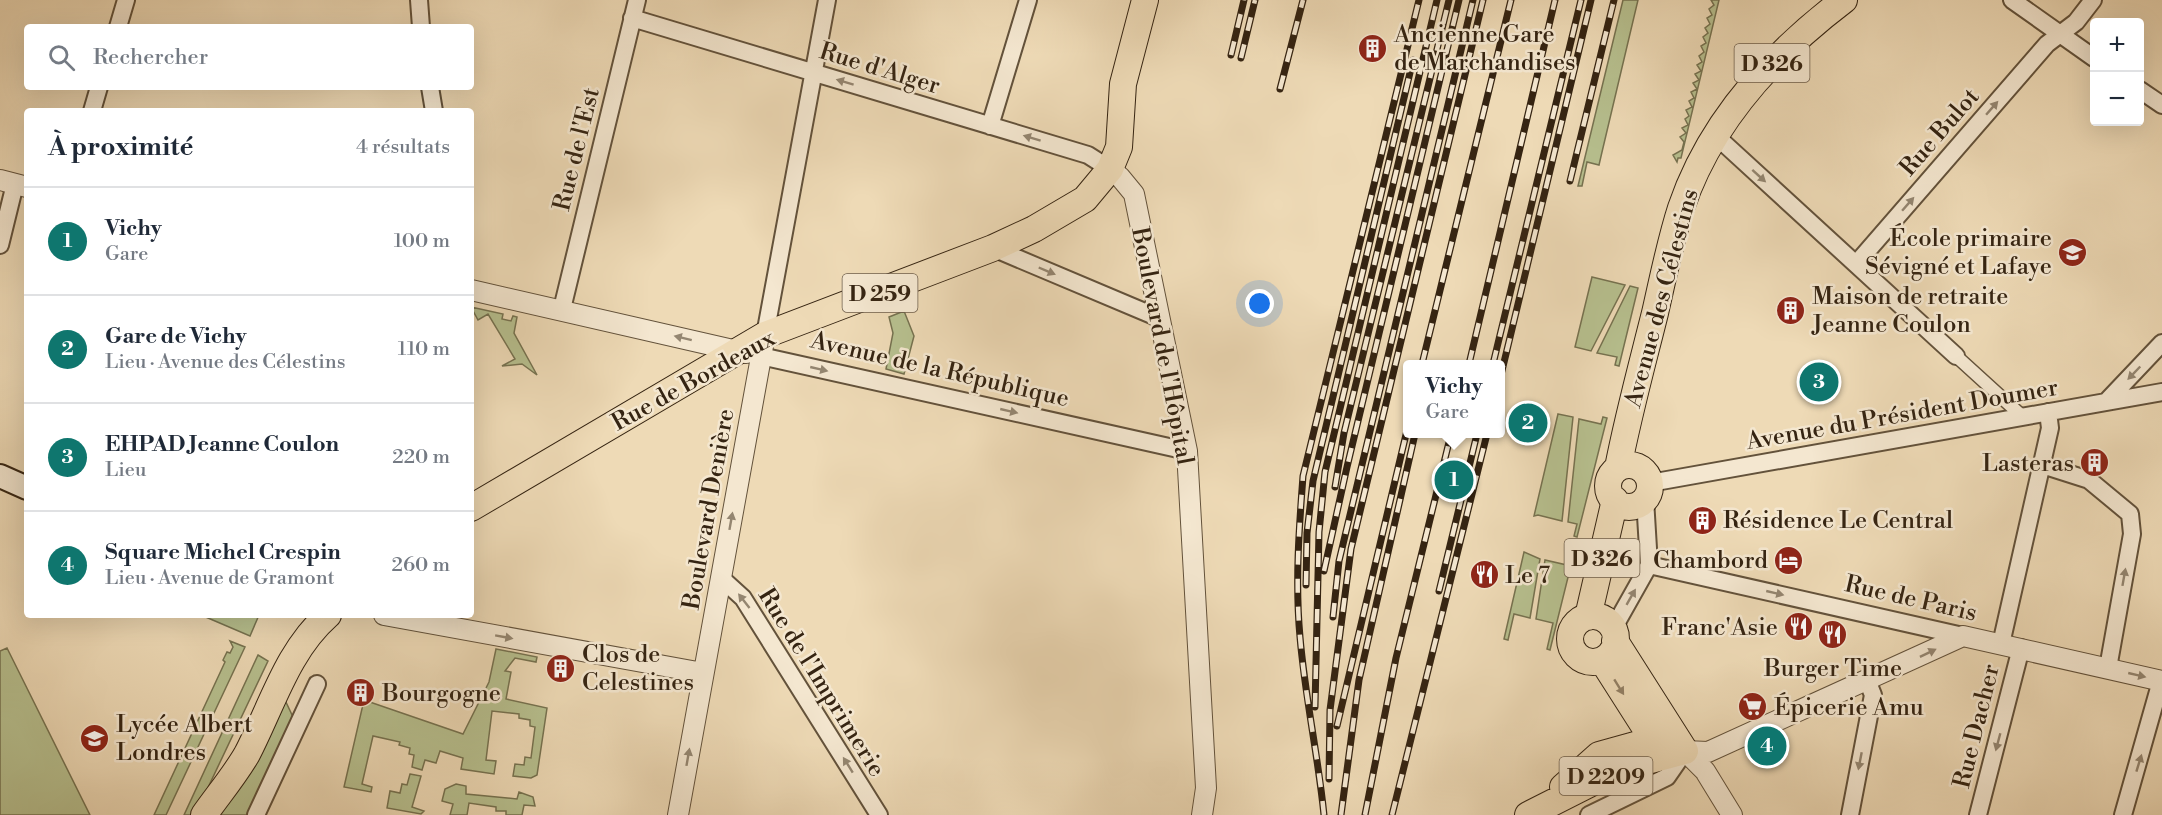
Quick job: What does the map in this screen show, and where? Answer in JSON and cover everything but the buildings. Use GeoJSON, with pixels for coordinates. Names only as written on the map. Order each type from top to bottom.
{"type":"FeatureCollection","features":[{"type":"Feature","properties":{"kind":"main road"},"geometry":{"type":"LineString","coordinates":[[1110,169],[1119,147],[1123,84],[1145,0]]}},
{"type":"Feature","properties":{"kind":"main road","name":"Avenue des Célestins"},"geometry":{"type":"LineString","coordinates":[[1632,487],[1624,438],[1681,208],[1716,136],[1745,94],[1777,57],[1842,1]]}},
{"type":"Feature","properties":{"kind":"main road","name":"Rue de Bordeaux"},"geometry":{"type":"LineString","coordinates":[[474,506],[755,348],[1034,229],[1085,199],[1110,169]]}},
{"type":"Feature","properties":{"kind":"main road"},"geometry":{"type":"LineString","coordinates":[[0,476],[24,487]]}},
{"type":"Feature","properties":{"kind":"main road","name":"D 326"},"geometry":{"type":"LineString","coordinates":[[1604,633],[1632,487]]}},
{"type":"Feature","properties":{"kind":"main road"},"geometry":{"type":"LineString","coordinates":[[204,815],[246,756],[290,663],[305,621]]}},
{"type":"Feature","properties":{"kind":"main road"},"geometry":{"type":"LineString","coordinates":[[1604,633],[1653,740],[1685,751]]}},
{"type":"Feature","properties":{"kind":"main road"},"geometry":{"type":"LineString","coordinates":[[1604,633],[1685,751]]}},
{"type":"Feature","properties":{"kind":"main road","name":"D 2209"},"geometry":{"type":"LineString","coordinates":[[1531,814],[1599,755],[1653,740]]}},
{"type":"Feature","properties":{"kind":"main road","name":"D 2209"},"geometry":{"type":"LineString","coordinates":[[1531,814],[1621,768],[1685,751]]}},
{"type":"Feature","properties":{"kind":"street"},"geometry":{"type":"LineString","coordinates":[[119,24],[126,0]]}},
{"type":"Feature","properties":{"kind":"street"},"geometry":{"type":"LineString","coordinates":[[418,0],[421,24]]}},
{"type":"Feature","properties":{"kind":"street","name":"Rue de l'Est"},"geometry":{"type":"LineString","coordinates":[[562,309],[637,0]]}},
{"type":"Feature","properties":{"kind":"street","name":"Boulevard Denière"},"geometry":{"type":"LineString","coordinates":[[678,815],[721,578],[755,348],[814,73],[827,0]]}},
{"type":"Feature","properties":{"kind":"street"},"geometry":{"type":"LineString","coordinates":[[990,126],[1028,0]]}},
{"type":"Feature","properties":{"kind":"street"},"geometry":{"type":"LineString","coordinates":[[2012,0],[2090,55]]}},
{"type":"Feature","properties":{"kind":"street","name":"Rue Bulot"},"geometry":{"type":"LineString","coordinates":[[1856,264],[2047,44],[2076,22],[2093,0]]}},
{"type":"Feature","properties":{"kind":"street","name":"Rue d'Alger"},"geometry":{"type":"LineString","coordinates":[[632,18],[1088,155],[1110,169]]}},
{"type":"Feature","properties":{"kind":"street"},"geometry":{"type":"LineString","coordinates":[[93,108],[98,90]]}},
{"type":"Feature","properties":{"kind":"street"},"geometry":{"type":"LineString","coordinates":[[430,90],[434,108]]}},
{"type":"Feature","properties":{"kind":"street"},"geometry":{"type":"LineString","coordinates":[[2144,93],[2162,105]]}},
{"type":"Feature","properties":{"kind":"street"},"geometry":{"type":"LineString","coordinates":[[1716,136],[2023,417]]}},
{"type":"Feature","properties":{"kind":"street","name":"Boulevard de l'Hôpital"},"geometry":{"type":"LineString","coordinates":[[1110,169],[1134,194],[1187,451],[1206,788],[1202,815]]}},
{"type":"Feature","properties":{"kind":"street"},"geometry":{"type":"LineString","coordinates":[[0,245],[14,184]]}},
{"type":"Feature","properties":{"kind":"street"},"geometry":{"type":"LineString","coordinates":[[993,248],[1159,318]]}},
{"type":"Feature","properties":{"kind":"street","name":"Avenue de la République"},"geometry":{"type":"LineString","coordinates":[[474,291],[755,348],[1187,451]]}},
{"type":"Feature","properties":{"kind":"street"},"geometry":{"type":"LineString","coordinates":[[2106,402],[2162,343]]}},
{"type":"Feature","properties":{"kind":"street","name":"Avenue du Président Doumer"},"geometry":{"type":"LineString","coordinates":[[1632,487],[2162,392]]}},
{"type":"Feature","properties":{"kind":"street"},"geometry":{"type":"LineString","coordinates":[[2001,644],[2050,428],[2048,412]]}},
{"type":"Feature","properties":{"kind":"street"},"geometry":{"type":"LineString","coordinates":[[2042,465],[2089,480],[2130,514],[2132,534],[2108,668]]}},
{"type":"Feature","properties":{"kind":"street"},"geometry":{"type":"LineString","coordinates":[[1604,633],[1649,565],[1632,487]]}},
{"type":"Feature","properties":{"kind":"street","name":"Rue de Paris"},"geometry":{"type":"LineString","coordinates":[[1649,565],[2162,681]]}},
{"type":"Feature","properties":{"kind":"street","name":"Rue de l'Imprimerie"},"geometry":{"type":"LineString","coordinates":[[721,578],[743,597],[879,815]]}},
{"type":"Feature","properties":{"kind":"street"},"geometry":{"type":"LineString","coordinates":[[400,618],[704,674]]}},
{"type":"Feature","properties":{"kind":"street"},"geometry":{"type":"LineString","coordinates":[[1685,751],[1708,752],[1963,636]]}},
{"type":"Feature","properties":{"kind":"street","name":"Rue Dacher"},"geometry":{"type":"LineString","coordinates":[[1978,815],[2021,648]]}},
{"type":"Feature","properties":{"kind":"street"},"geometry":{"type":"LineString","coordinates":[[1850,815],[1873,695],[1867,680]]}},
{"type":"Feature","properties":{"kind":"street"},"geometry":{"type":"LineString","coordinates":[[2123,815],[2162,681]]}},
{"type":"Feature","properties":{"kind":"street"},"geometry":{"type":"LineString","coordinates":[[256,815],[317,684]]}},
{"type":"Feature","properties":{"kind":"street"},"geometry":{"type":"LineString","coordinates":[[1685,751],[1705,771],[1729,814]]}},
{"type":"Feature","properties":{"kind":"street"},"geometry":{"type":"LineString","coordinates":[[1590,815],[1667,777],[1685,751]]}},
{"type":"Feature","properties":{"kind":"green space"},"geometry":{"type":"Polygon","coordinates":[[[1623,0],[1638,0],[1599,165],[1587,162],[1582,186],[1578,186],[1623,0]]]}},
{"type":"Feature","properties":{"kind":"green space"},"geometry":{"type":"Polygon","coordinates":[[[1711,0],[1719,0],[1681,158],[1678,158],[1677,162],[1673,155],[1682,150],[1684,142],[1680,137],[1686,133],[1682,128],[1688,125],[1685,119],[1689,116],[1686,110],[1692,107],[1689,101],[1694,98],[1691,92],[1697,89],[1693,83],[1699,80],[1695,74],[1701,71],[1697,65],[1702,62],[1699,56],[1704,52],[1701,46],[1706,43],[1703,37],[1708,33],[1705,28],[1710,24],[1707,18],[1712,15],[1709,9],[1714,5],[1711,0]]]}},
{"type":"Feature","properties":{"kind":"green space"},"geometry":{"type":"Polygon","coordinates":[[[1592,277],[1625,285],[1591,351],[1575,347],[1592,277]]]}},
{"type":"Feature","properties":{"kind":"green space"},"geometry":{"type":"Polygon","coordinates":[[[1630,286],[1638,288],[1619,366],[1615,365],[1617,357],[1597,353],[1630,286]]]}},
{"type":"Feature","properties":{"kind":"green space"},"geometry":{"type":"Polygon","coordinates":[[[474,308],[503,314],[502,319],[511,321],[513,316],[517,317],[514,333],[537,375],[522,364],[502,366],[515,359],[488,314],[478,320],[474,308]]]}},
{"type":"Feature","properties":{"kind":"green space"},"geometry":{"type":"Polygon","coordinates":[[[904,311],[914,336],[904,374],[886,369],[893,333],[889,317],[904,311]]]}},
{"type":"Feature","properties":{"kind":"green space"},"geometry":{"type":"Polygon","coordinates":[[[1558,414],[1573,417],[1562,521],[1534,516],[1558,414]]]}},
{"type":"Feature","properties":{"kind":"green space"},"geometry":{"type":"Polygon","coordinates":[[[1603,417],[1607,418],[1577,537],[1574,536],[1577,524],[1568,522],[1579,419],[1601,424],[1603,417]]]}},
{"type":"Feature","properties":{"kind":"green space"},"geometry":{"type":"Polygon","coordinates":[[[1524,552],[1540,559],[1530,618],[1514,614],[1508,640],[1504,639],[1524,552]]]}},
{"type":"Feature","properties":{"kind":"green space"},"geometry":{"type":"Polygon","coordinates":[[[1570,552],[1574,553],[1550,650],[1547,649],[1553,623],[1536,619],[1545,560],[1567,565],[1570,552]]]}},
{"type":"Feature","properties":{"kind":"green space"},"geometry":{"type":"Polygon","coordinates":[[[208,618],[258,618],[250,636],[208,618]]]}},
{"type":"Feature","properties":{"kind":"green space"},"geometry":{"type":"Polygon","coordinates":[[[230,641],[245,647],[166,815],[154,815],[225,662],[223,660],[233,647],[230,641]]]}},
{"type":"Feature","properties":{"kind":"green space"},"geometry":{"type":"Polygon","coordinates":[[[7,648],[90,815],[0,815],[0,651],[7,648]]]}},
{"type":"Feature","properties":{"kind":"green space"},"geometry":{"type":"Polygon","coordinates":[[[496,649],[537,657],[536,662],[515,658],[505,671],[511,672],[506,699],[547,708],[537,775],[531,778],[513,776],[515,764],[524,765],[525,757],[531,758],[535,727],[530,726],[530,720],[519,718],[519,714],[492,711],[486,760],[496,761],[494,774],[461,769],[463,758],[440,751],[436,763],[425,760],[422,770],[412,767],[414,755],[409,754],[410,748],[399,745],[400,742],[373,736],[362,784],[372,787],[371,792],[344,787],[364,700],[463,734],[489,682],[496,649]]]}},
{"type":"Feature","properties":{"kind":"green space"},"geometry":{"type":"Polygon","coordinates":[[[258,655],[268,661],[195,815],[184,815],[258,655]]]}},
{"type":"Feature","properties":{"kind":"green space"},"geometry":{"type":"Polygon","coordinates":[[[288,674],[296,679],[285,700],[293,717],[248,815],[214,815],[288,674]]]}},
{"type":"Feature","properties":{"kind":"green space"},"geometry":{"type":"Polygon","coordinates":[[[410,774],[421,776],[412,807],[424,811],[421,814],[387,808],[390,791],[400,793],[402,784],[407,785],[410,774]]]}},
{"type":"Feature","properties":{"kind":"green space"},"geometry":{"type":"Polygon","coordinates":[[[456,784],[466,786],[466,794],[517,799],[519,792],[533,797],[535,806],[524,805],[522,815],[506,815],[506,811],[496,811],[496,807],[469,803],[467,815],[450,815],[453,804],[442,801],[445,789],[456,784]]]}},
{"type":"Feature","properties":{"kind":"railway"},"geometry":{"type":"LineString","coordinates":[[1231,55],[1244,0]]}},
{"type":"Feature","properties":{"kind":"railway"},"geometry":{"type":"LineString","coordinates":[[1241,58],[1255,0]]}},
{"type":"Feature","properties":{"kind":"railway"},"geometry":{"type":"LineString","coordinates":[[1280,89],[1303,0]]}},
{"type":"Feature","properties":{"kind":"railway"},"geometry":{"type":"LineString","coordinates":[[1324,815],[1302,659],[1299,617],[1298,556],[1303,476],[1419,0]]}},
{"type":"Feature","properties":{"kind":"railway"},"geometry":{"type":"LineString","coordinates":[[1315,707],[1319,532],[1325,472],[1437,0]]}},
{"type":"Feature","properties":{"kind":"railway"},"geometry":{"type":"LineString","coordinates":[[1335,487],[1344,433],[1449,0]]}},
{"type":"Feature","properties":{"kind":"railway"},"geometry":{"type":"LineString","coordinates":[[1324,571],[1459,0]]}},
{"type":"Feature","properties":{"kind":"railway"},"geometry":{"type":"LineString","coordinates":[[1333,617],[1339,561],[1473,0]]}},
{"type":"Feature","properties":{"kind":"railway"},"geometry":{"type":"LineString","coordinates":[[1329,779],[1330,710],[1351,549],[1483,0]]}},
{"type":"Feature","properties":{"kind":"railway"},"geometry":{"type":"LineString","coordinates":[[1423,360],[1511,0]]}},
{"type":"Feature","properties":{"kind":"railway"},"geometry":{"type":"LineString","coordinates":[[1470,360],[1555,0]]}},
{"type":"Feature","properties":{"kind":"railway"},"geometry":{"type":"LineString","coordinates":[[1494,360],[1581,0]]}},
{"type":"Feature","properties":{"kind":"railway"},"geometry":{"type":"LineString","coordinates":[[1505,360],[1591,0]]}},
{"type":"Feature","properties":{"kind":"railway"},"geometry":{"type":"LineString","coordinates":[[1570,181],[1614,0]]}},
{"type":"Feature","properties":{"kind":"railway"},"geometry":{"type":"LineString","coordinates":[[1306,585],[1307,533],[1313,481],[1413,60]]}},
{"type":"Feature","properties":{"kind":"railway"},"geometry":{"type":"LineString","coordinates":[[1337,726],[1405,438]]}},
{"type":"Feature","properties":{"kind":"railway"},"geometry":{"type":"LineString","coordinates":[[1341,815],[1359,680],[1414,438]]}},
{"type":"Feature","properties":{"kind":"railway"},"geometry":{"type":"LineString","coordinates":[[1365,815],[1396,658],[1450,438]]}},
{"type":"Feature","properties":{"kind":"railway"},"geometry":{"type":"LineString","coordinates":[[1439,591],[1476,438]]}},
{"type":"Feature","properties":{"kind":"railway"},"geometry":{"type":"LineString","coordinates":[[1392,815],[1486,438]]}},
{"type":"Feature","properties":{"kind":"place","name":"Ancienne Gare de Marchandises"},"geometry":{"type":"Point","coordinates":[1373,48]}},
{"type":"Feature","properties":{"kind":"place","name":"École primaire Sévigné et Lafaye"},"geometry":{"type":"Point","coordinates":[2073,252]}},
{"type":"Feature","properties":{"kind":"place","name":"Maison de retraite Jeanne Coulon"},"geometry":{"type":"Point","coordinates":[1791,310]}},
{"type":"Feature","properties":{"kind":"place","name":"EHPAD Jeanne Coulon"},"geometry":{"type":"Point","coordinates":[1819,382]}},
{"type":"Feature","properties":{"kind":"place","name":"Gare de Vichy"},"geometry":{"type":"Point","coordinates":[1528,423]}},
{"type":"Feature","properties":{"kind":"place","name":"Lasteras"},"geometry":{"type":"Point","coordinates":[2095,463]}},
{"type":"Feature","properties":{"kind":"place","name":"Vichy"},"geometry":{"type":"Point","coordinates":[1454,480]}},
{"type":"Feature","properties":{"kind":"place","name":"Résidence Le Central"},"geometry":{"type":"Point","coordinates":[1702,520]}},
{"type":"Feature","properties":{"kind":"place","name":"Chambord"},"geometry":{"type":"Point","coordinates":[1789,560]}},
{"type":"Feature","properties":{"kind":"place","name":"Le 7"},"geometry":{"type":"Point","coordinates":[1484,575]}},
{"type":"Feature","properties":{"kind":"place","name":"Franc'Asie"},"geometry":{"type":"Point","coordinates":[1799,627]}},
{"type":"Feature","properties":{"kind":"place","name":"Burger Time"},"geometry":{"type":"Point","coordinates":[1833,635]}},
{"type":"Feature","properties":{"kind":"place","name":"Clos de Celestines"},"geometry":{"type":"Point","coordinates":[561,668]}},
{"type":"Feature","properties":{"kind":"place","name":"Bourgogne"},"geometry":{"type":"Point","coordinates":[361,693]}},
{"type":"Feature","properties":{"kind":"place","name":"Épicerie Amu"},"geometry":{"type":"Point","coordinates":[1753,707]}},
{"type":"Feature","properties":{"kind":"place","name":"Lycée Albert Londres"},"geometry":{"type":"Point","coordinates":[95,738]}},
{"type":"Feature","properties":{"kind":"place","name":"Square Michel Crespin"},"geometry":{"type":"Point","coordinates":[1767,746]}}]}
